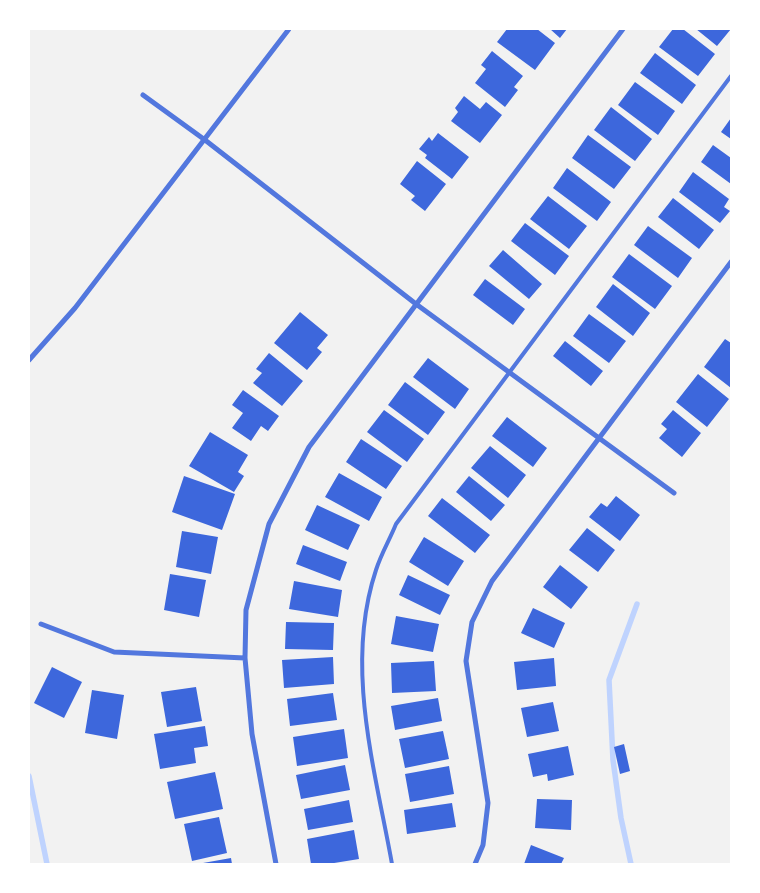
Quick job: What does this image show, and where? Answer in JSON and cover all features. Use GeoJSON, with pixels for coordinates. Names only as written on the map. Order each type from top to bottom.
{"type":"FeatureCollection","features":[{"type":"Feature","properties":{"kind":"street"},"geometry":{"type":"LineString","coordinates":[[29,360],[75,308],[289,29]]}},
{"type":"Feature","properties":{"kind":"street"},"geometry":{"type":"LineString","coordinates":[[276,864],[252,734],[245,658],[246,610],[269,524],[309,447],[623,29]]}},
{"type":"Feature","properties":{"kind":"street"},"geometry":{"type":"LineString","coordinates":[[143,95],[205,140],[416,304],[674,493]]}},
{"type":"Feature","properties":{"kind":"street"},"geometry":{"type":"LineString","coordinates":[[475,864],[483,845],[488,803],[466,661],[472,622],[492,581],[731,262]]}},
{"type":"Feature","properties":{"kind":"street"},"geometry":{"type":"LineString","coordinates":[[41,624],[114,652],[245,658]]}},
{"type":"Feature","properties":{"kind":"lane"},"geometry":{"type":"LineString","coordinates":[[392,864],[363,699],[361,654],[367,609],[376,570],[396,524],[731,76]]}},
{"type":"Feature","properties":{"kind":"building"},"geometry":{"type":"Polygon","coordinates":[[[507,29],[537,29],[555,43],[535,70],[497,42],[507,29]]]}},
{"type":"Feature","properties":{"kind":"building"},"geometry":{"type":"Polygon","coordinates":[[[550,29],[567,29],[560,38],[550,29]]]}},
{"type":"Feature","properties":{"kind":"building"},"geometry":{"type":"Polygon","coordinates":[[[673,29],[683,29],[715,54],[698,76],[659,47],[673,29]]]}},
{"type":"Feature","properties":{"kind":"building"},"geometry":{"type":"Polygon","coordinates":[[[696,29],[731,29],[717,46],[696,29]]]}},
{"type":"Feature","properties":{"kind":"building"},"geometry":{"type":"Polygon","coordinates":[[[492,51],[523,76],[514,87],[518,90],[505,107],[475,83],[486,69],[481,65],[492,51]]]}},
{"type":"Feature","properties":{"kind":"building"},"geometry":{"type":"Polygon","coordinates":[[[655,53],[696,85],[682,104],[640,73],[655,53]]]}},
{"type":"Feature","properties":{"kind":"building"},"geometry":{"type":"Polygon","coordinates":[[[635,82],[675,111],[658,135],[618,105],[635,82]]]}},
{"type":"Feature","properties":{"kind":"building"},"geometry":{"type":"Polygon","coordinates":[[[464,96],[480,109],[486,102],[502,115],[480,143],[451,121],[458,112],[455,108],[464,96]]]}},
{"type":"Feature","properties":{"kind":"building"},"geometry":{"type":"Polygon","coordinates":[[[611,107],[652,139],[635,161],[594,130],[611,107]]]}},
{"type":"Feature","properties":{"kind":"building"},"geometry":{"type":"Polygon","coordinates":[[[731,118],[731,139],[721,132],[731,118]]]}},
{"type":"Feature","properties":{"kind":"building"},"geometry":{"type":"Polygon","coordinates":[[[438,133],[469,157],[452,179],[425,158],[427,155],[419,149],[429,137],[432,141],[438,133]]]}},
{"type":"Feature","properties":{"kind":"building"},"geometry":{"type":"Polygon","coordinates":[[[588,135],[631,167],[614,189],[572,158],[588,135]]]}},
{"type":"Feature","properties":{"kind":"building"},"geometry":{"type":"Polygon","coordinates":[[[713,145],[731,158],[731,184],[701,162],[713,145]]]}},
{"type":"Feature","properties":{"kind":"building"},"geometry":{"type":"Polygon","coordinates":[[[417,161],[446,184],[425,211],[411,200],[415,196],[400,184],[417,161]]]}},
{"type":"Feature","properties":{"kind":"building"},"geometry":{"type":"Polygon","coordinates":[[[567,168],[611,202],[597,221],[553,188],[567,168]]]}},
{"type":"Feature","properties":{"kind":"building"},"geometry":{"type":"Polygon","coordinates":[[[693,172],[729,199],[724,207],[730,211],[720,223],[679,192],[693,172]]]}},
{"type":"Feature","properties":{"kind":"building"},"geometry":{"type":"Polygon","coordinates":[[[548,196],[587,226],[569,249],[530,219],[548,196]]]}},
{"type":"Feature","properties":{"kind":"building"},"geometry":{"type":"Polygon","coordinates":[[[673,198],[714,230],[699,249],[658,217],[673,198]]]}},
{"type":"Feature","properties":{"kind":"building"},"geometry":{"type":"Polygon","coordinates":[[[525,223],[569,256],[555,275],[511,241],[525,223]]]}},
{"type":"Feature","properties":{"kind":"building"},"geometry":{"type":"Polygon","coordinates":[[[648,226],[692,258],[678,278],[634,245],[648,226]]]}},
{"type":"Feature","properties":{"kind":"building"},"geometry":{"type":"Polygon","coordinates":[[[503,250],[542,284],[529,299],[489,266],[503,250]]]}},
{"type":"Feature","properties":{"kind":"building"},"geometry":{"type":"Polygon","coordinates":[[[629,254],[672,286],[655,309],[612,277],[629,254]]]}},
{"type":"Feature","properties":{"kind":"building"},"geometry":{"type":"Polygon","coordinates":[[[485,279],[525,309],[513,325],[473,295],[485,279]]]}},
{"type":"Feature","properties":{"kind":"building"},"geometry":{"type":"Polygon","coordinates":[[[613,284],[650,313],[633,336],[596,307],[613,284]]]}},
{"type":"Feature","properties":{"kind":"building"},"geometry":{"type":"Polygon","coordinates":[[[300,312],[328,335],[317,348],[322,352],[307,370],[274,343],[300,312]]]}},
{"type":"Feature","properties":{"kind":"building"},"geometry":{"type":"Polygon","coordinates":[[[589,314],[626,341],[609,363],[573,336],[589,314]]]}},
{"type":"Feature","properties":{"kind":"building"},"geometry":{"type":"Polygon","coordinates":[[[725,339],[731,343],[731,388],[704,367],[725,339]]]}},
{"type":"Feature","properties":{"kind":"building"},"geometry":{"type":"Polygon","coordinates":[[[565,341],[603,371],[591,386],[553,356],[565,341]]]}},
{"type":"Feature","properties":{"kind":"building"},"geometry":{"type":"Polygon","coordinates":[[[269,353],[303,381],[282,406],[253,383],[262,373],[256,369],[269,353]]]}},
{"type":"Feature","properties":{"kind":"building"},"geometry":{"type":"Polygon","coordinates":[[[428,358],[469,389],[455,409],[413,377],[428,358]]]}},
{"type":"Feature","properties":{"kind":"building"},"geometry":{"type":"Polygon","coordinates":[[[698,374],[729,399],[707,427],[676,402],[698,374]]]}},
{"type":"Feature","properties":{"kind":"building"},"geometry":{"type":"Polygon","coordinates":[[[405,382],[445,412],[428,435],[388,405],[405,382]]]}},
{"type":"Feature","properties":{"kind":"building"},"geometry":{"type":"Polygon","coordinates":[[[243,390],[279,416],[268,431],[261,426],[251,441],[232,428],[243,413],[232,405],[243,390]]]}},
{"type":"Feature","properties":{"kind":"building"},"geometry":{"type":"Polygon","coordinates":[[[384,410],[424,439],[407,462],[367,432],[384,410]]]}},
{"type":"Feature","properties":{"kind":"building"},"geometry":{"type":"Polygon","coordinates":[[[673,410],[701,433],[682,457],[659,438],[667,429],[661,424],[673,410]]]}},
{"type":"Feature","properties":{"kind":"building"},"geometry":{"type":"Polygon","coordinates":[[[507,417],[547,448],[533,467],[492,436],[507,417]]]}},
{"type":"Feature","properties":{"kind":"building"},"geometry":{"type":"Polygon","coordinates":[[[210,432],[248,455],[238,472],[244,476],[234,492],[189,466],[210,432]]]}},
{"type":"Feature","properties":{"kind":"building"},"geometry":{"type":"Polygon","coordinates":[[[361,439],[402,466],[386,489],[346,462],[361,439]]]}},
{"type":"Feature","properties":{"kind":"building"},"geometry":{"type":"Polygon","coordinates":[[[490,446],[526,475],[508,498],[471,468],[490,446]]]}},
{"type":"Feature","properties":{"kind":"building"},"geometry":{"type":"Polygon","coordinates":[[[339,473],[382,497],[369,521],[325,497],[339,473]]]}},
{"type":"Feature","properties":{"kind":"building"},"geometry":{"type":"Polygon","coordinates":[[[184,476],[235,494],[222,530],[172,512],[184,476]]]}},
{"type":"Feature","properties":{"kind":"building"},"geometry":{"type":"Polygon","coordinates":[[[469,476],[505,505],[491,521],[456,492],[469,476]]]}},
{"type":"Feature","properties":{"kind":"building"},"geometry":{"type":"Polygon","coordinates":[[[616,496],[640,515],[620,541],[589,517],[601,503],[607,507],[616,496]]]}},
{"type":"Feature","properties":{"kind":"building"},"geometry":{"type":"Polygon","coordinates":[[[442,498],[490,535],[475,553],[428,516],[442,498]]]}},
{"type":"Feature","properties":{"kind":"building"},"geometry":{"type":"Polygon","coordinates":[[[317,505],[360,525],[348,550],[305,530],[317,505]]]}},
{"type":"Feature","properties":{"kind":"building"},"geometry":{"type":"Polygon","coordinates":[[[587,528],[615,550],[598,572],[569,550],[587,528]]]}},
{"type":"Feature","properties":{"kind":"building"},"geometry":{"type":"Polygon","coordinates":[[[182,531],[218,537],[211,574],[176,567],[182,531]]]}},
{"type":"Feature","properties":{"kind":"building"},"geometry":{"type":"Polygon","coordinates":[[[424,537],[464,561],[448,586],[409,562],[424,537]]]}},
{"type":"Feature","properties":{"kind":"building"},"geometry":{"type":"Polygon","coordinates":[[[303,545],[347,562],[340,581],[296,564],[303,545]]]}},
{"type":"Feature","properties":{"kind":"building"},"geometry":{"type":"Polygon","coordinates":[[[560,565],[588,587],[571,609],[543,587],[560,565]]]}},
{"type":"Feature","properties":{"kind":"building"},"geometry":{"type":"Polygon","coordinates":[[[170,574],[206,580],[199,617],[164,610],[170,574]]]}},
{"type":"Feature","properties":{"kind":"building"},"geometry":{"type":"Polygon","coordinates":[[[408,575],[450,595],[440,615],[399,595],[408,575]]]}},
{"type":"Feature","properties":{"kind":"building"},"geometry":{"type":"Polygon","coordinates":[[[294,581],[342,590],[338,617],[289,609],[294,581]]]}},
{"type":"Feature","properties":{"kind":"building"},"geometry":{"type":"Polygon","coordinates":[[[533,608],[565,623],[554,648],[521,633],[533,608]]]}},
{"type":"Feature","properties":{"kind":"building"},"geometry":{"type":"Polygon","coordinates":[[[396,616],[439,624],[433,652],[391,644],[396,616]]]}},
{"type":"Feature","properties":{"kind":"building"},"geometry":{"type":"Polygon","coordinates":[[[286,622],[334,623],[333,650],[285,649],[286,622]]]}},
{"type":"Feature","properties":{"kind":"building"},"geometry":{"type":"Polygon","coordinates":[[[333,657],[334,684],[284,688],[282,660],[333,657]]]}},
{"type":"Feature","properties":{"kind":"building"},"geometry":{"type":"Polygon","coordinates":[[[554,658],[556,686],[517,690],[514,662],[554,658]]]}},
{"type":"Feature","properties":{"kind":"building"},"geometry":{"type":"Polygon","coordinates":[[[434,661],[436,691],[392,693],[391,663],[434,661]]]}},
{"type":"Feature","properties":{"kind":"building"},"geometry":{"type":"Polygon","coordinates":[[[52,667],[82,682],[64,718],[34,703],[52,667]]]}},
{"type":"Feature","properties":{"kind":"building"},"geometry":{"type":"Polygon","coordinates":[[[196,687],[202,721],[167,727],[161,692],[196,687]]]}},
{"type":"Feature","properties":{"kind":"building"},"geometry":{"type":"Polygon","coordinates":[[[92,690],[124,695],[117,739],[85,733],[92,690]]]}},
{"type":"Feature","properties":{"kind":"building"},"geometry":{"type":"Polygon","coordinates":[[[333,693],[337,720],[290,726],[287,699],[333,693]]]}},
{"type":"Feature","properties":{"kind":"building"},"geometry":{"type":"Polygon","coordinates":[[[438,698],[442,721],[395,730],[391,706],[438,698]]]}},
{"type":"Feature","properties":{"kind":"building"},"geometry":{"type":"Polygon","coordinates":[[[553,702],[559,731],[527,737],[521,708],[553,702]]]}},
{"type":"Feature","properties":{"kind":"building"},"geometry":{"type":"Polygon","coordinates":[[[205,726],[208,746],[194,748],[196,763],[160,769],[154,734],[205,726]]]}},
{"type":"Feature","properties":{"kind":"building"},"geometry":{"type":"Polygon","coordinates":[[[344,729],[348,758],[297,766],[293,737],[344,729]]]}},
{"type":"Feature","properties":{"kind":"building"},"geometry":{"type":"Polygon","coordinates":[[[443,731],[449,759],[405,768],[399,739],[443,731]]]}},
{"type":"Feature","properties":{"kind":"building"},"geometry":{"type":"Polygon","coordinates":[[[624,744],[630,771],[620,774],[614,747],[624,744]]]}},
{"type":"Feature","properties":{"kind":"building"},"geometry":{"type":"Polygon","coordinates":[[[568,746],[574,775],[548,781],[547,774],[533,777],[528,754],[568,746]]]}},
{"type":"Feature","properties":{"kind":"building"},"geometry":{"type":"Polygon","coordinates":[[[345,765],[350,790],[301,799],[296,775],[345,765]]]}},
{"type":"Feature","properties":{"kind":"building"},"geometry":{"type":"Polygon","coordinates":[[[449,766],[454,794],[410,802],[405,774],[449,766]]]}},
{"type":"Feature","properties":{"kind":"building"},"geometry":{"type":"Polygon","coordinates":[[[215,772],[223,809],[175,819],[167,782],[215,772]]]}},
{"type":"Feature","properties":{"kind":"building"},"geometry":{"type":"Polygon","coordinates":[[[537,799],[572,800],[571,830],[535,828],[537,799]]]}},
{"type":"Feature","properties":{"kind":"building"},"geometry":{"type":"Polygon","coordinates":[[[349,800],[353,822],[308,830],[304,809],[349,800]]]}},
{"type":"Feature","properties":{"kind":"building"},"geometry":{"type":"Polygon","coordinates":[[[452,803],[456,827],[407,834],[404,810],[452,803]]]}},
{"type":"Feature","properties":{"kind":"building"},"geometry":{"type":"Polygon","coordinates":[[[219,817],[227,853],[192,861],[184,824],[219,817]]]}},
{"type":"Feature","properties":{"kind":"building"},"geometry":{"type":"Polygon","coordinates":[[[354,830],[359,859],[328,864],[311,864],[307,839],[354,830]]]}},
{"type":"Feature","properties":{"kind":"building"},"geometry":{"type":"Polygon","coordinates":[[[531,845],[564,858],[561,864],[524,864],[531,845]]]}},
{"type":"Feature","properties":{"kind":"building"},"geometry":{"type":"Polygon","coordinates":[[[231,858],[232,864],[203,864],[203,863],[231,858]]]}},
{"type":"Feature","properties":{"kind":"waterway"},"geometry":{"type":"LineString","coordinates":[[631,864],[621,818],[613,760],[609,680],[637,604]]}},
{"type":"Feature","properties":{"kind":"waterway"},"geometry":{"type":"LineString","coordinates":[[29,776],[47,864]]}}]}
